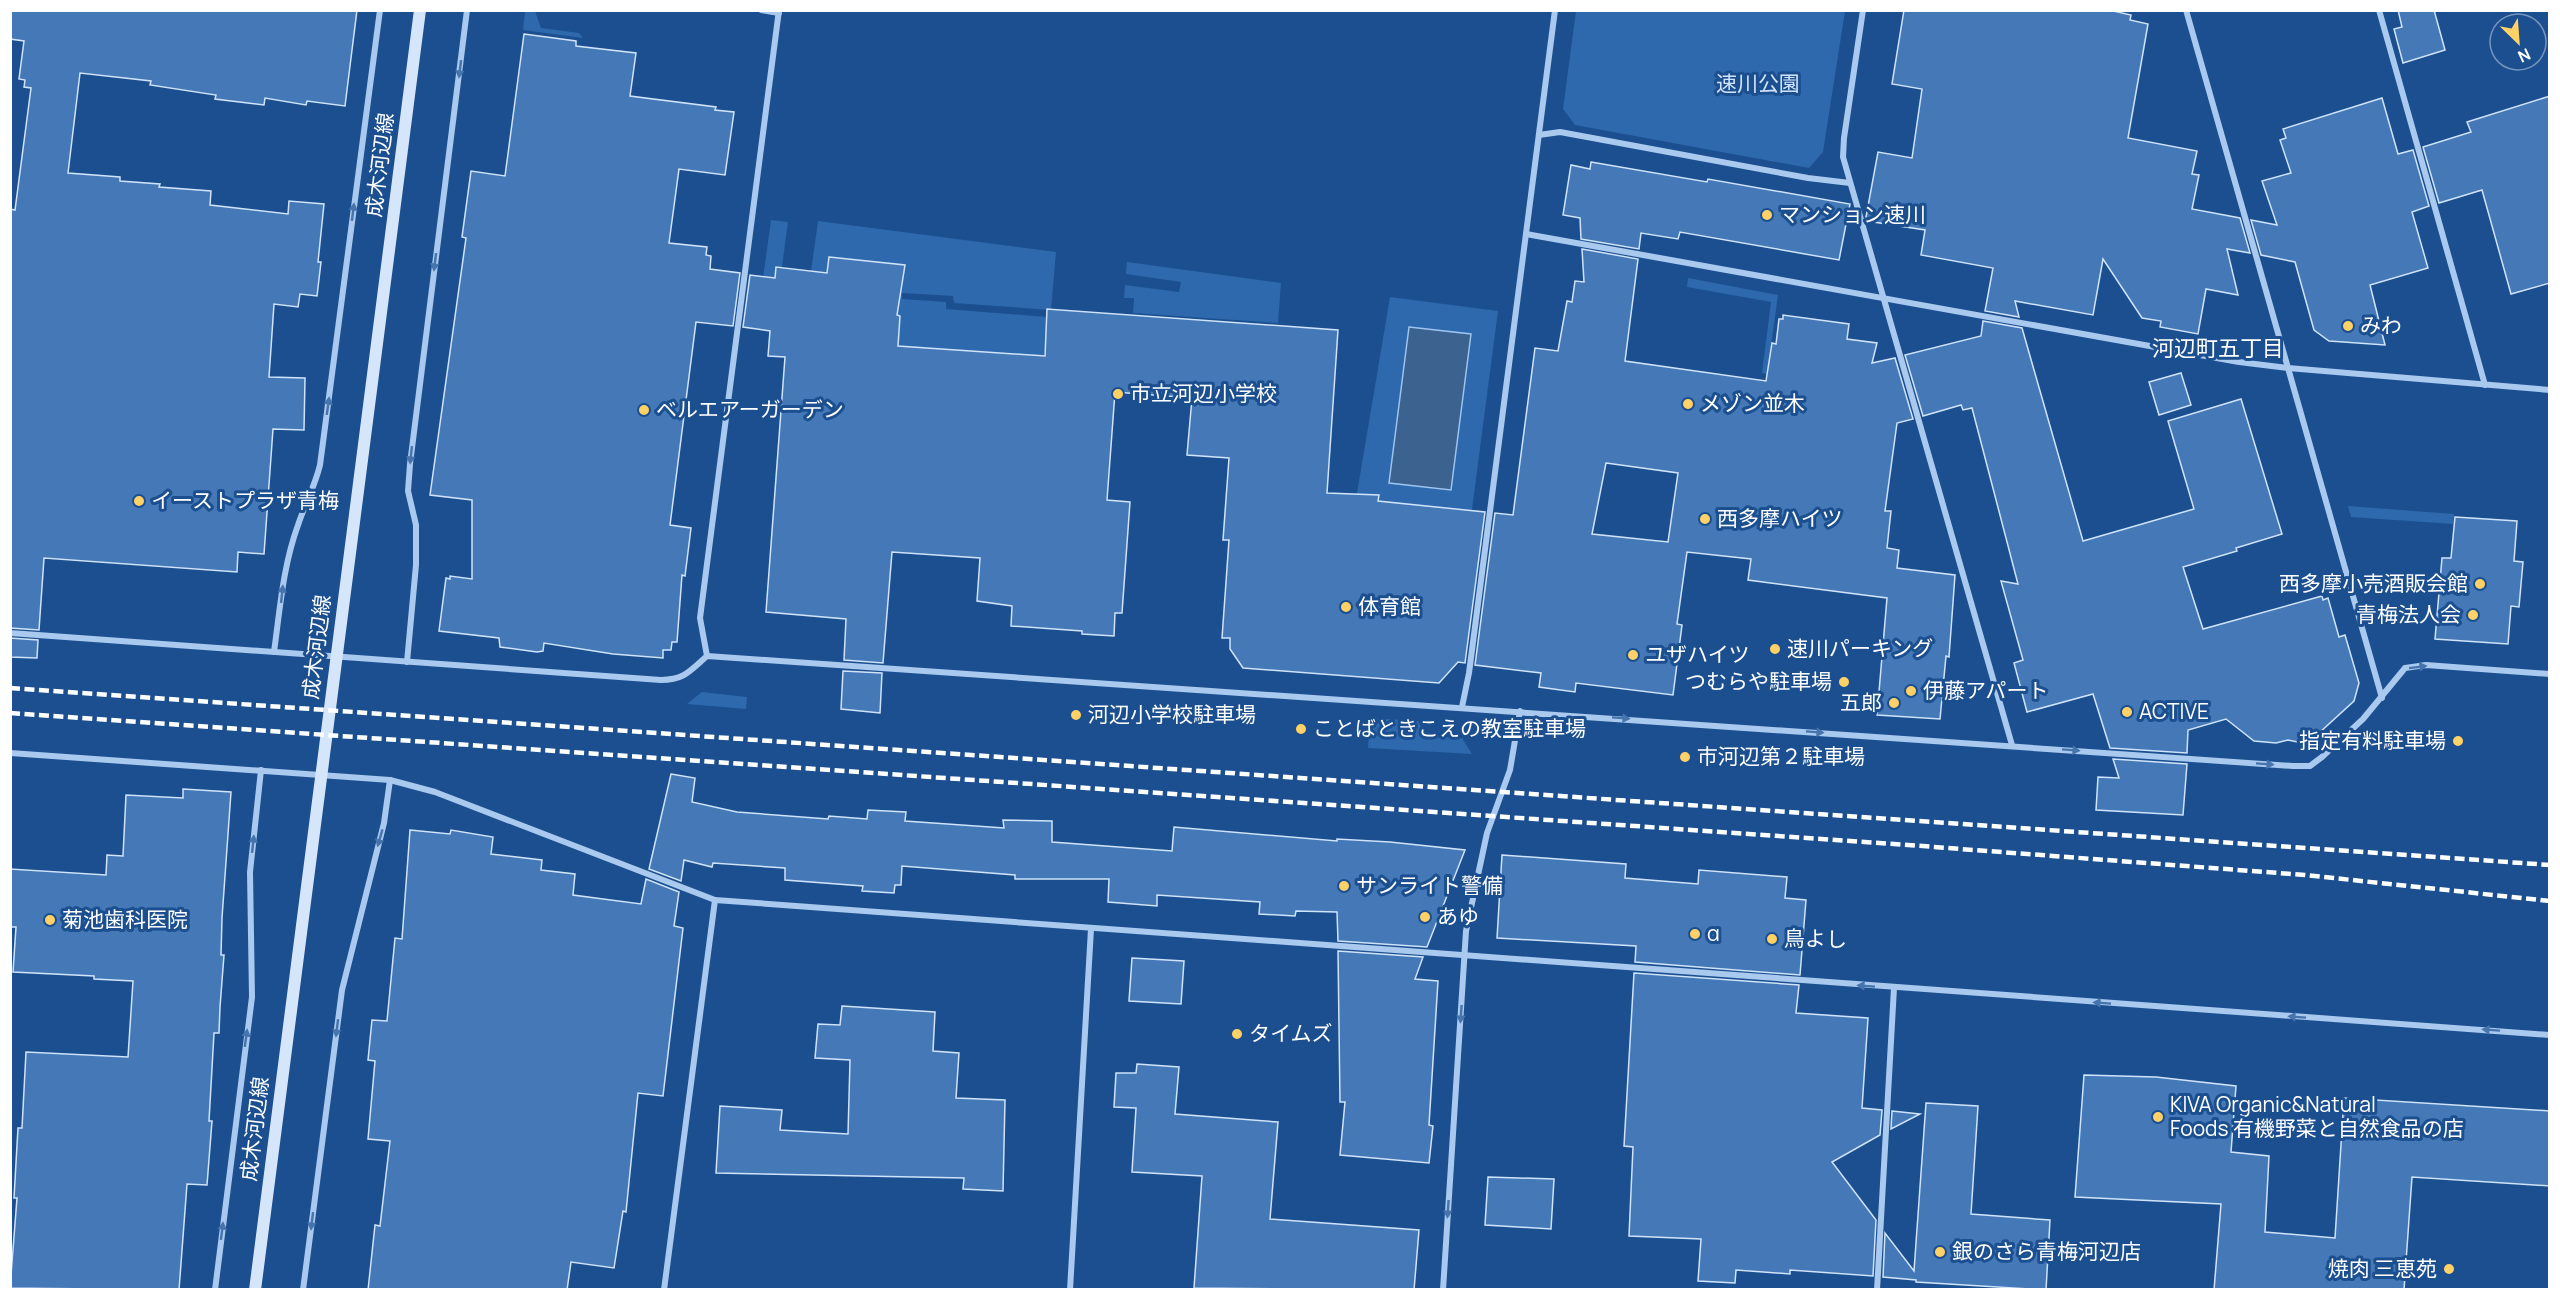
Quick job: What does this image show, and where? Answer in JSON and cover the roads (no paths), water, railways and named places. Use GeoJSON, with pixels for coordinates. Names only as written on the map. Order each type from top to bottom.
{"type":"FeatureCollection","features":[{"type":"Feature","properties":{"kind":"main road","name":"成木河辺線"},"geometry":{"type":"LineString","coordinates":[[255,1290],[420,10]]}},
{"type":"Feature","properties":{"kind":"street"},"geometry":{"type":"LineString","coordinates":[[274,652],[283,578],[298,525],[315,485],[320,465],[380,10]]}},
{"type":"Feature","properties":{"kind":"street"},"geometry":{"type":"LineString","coordinates":[[407,662],[416,565],[416,525],[408,491],[410,464],[467,10]]}},
{"type":"Feature","properties":{"kind":"street"},"geometry":{"type":"LineString","coordinates":[[706,656],[700,618],[779,12],[761,10]]}},
{"type":"Feature","properties":{"kind":"street"},"geometry":{"type":"LineString","coordinates":[[1462,707],[1469,673],[1555,10]]}},
{"type":"Feature","properties":{"kind":"street"},"geometry":{"type":"LineString","coordinates":[[1863,10],[1843,157],[2012,746]]}},
{"type":"Feature","properties":{"kind":"street"},"geometry":{"type":"LineString","coordinates":[[2186,10],[2382,698]]}},
{"type":"Feature","properties":{"kind":"street"},"geometry":{"type":"LineString","coordinates":[[2379,10],[2485,386]]}},
{"type":"Feature","properties":{"kind":"street"},"geometry":{"type":"LineString","coordinates":[[1539,135],[1560,132],[1850,183]]}},
{"type":"Feature","properties":{"kind":"street"},"geometry":{"type":"LineString","coordinates":[[1526,234],[2288,368],[2550,390]]}},
{"type":"Feature","properties":{"kind":"street"},"geometry":{"type":"LineString","coordinates":[[10,633],[676,680],[688,674],[706,656],[2310,766],[2364,719],[2405,668],[2426,665],[2550,674]]}},
{"type":"Feature","properties":{"kind":"street"},"geometry":{"type":"LineString","coordinates":[[1443,1290],[1466,931],[1487,833],[1510,770],[1520,711]]}},
{"type":"Feature","properties":{"kind":"street"},"geometry":{"type":"LineString","coordinates":[[10,753],[390,780],[435,792],[715,900],[2550,1035]]}},
{"type":"Feature","properties":{"kind":"street"},"geometry":{"type":"LineString","coordinates":[[215,1290],[252,997],[250,872],[261,770]]}},
{"type":"Feature","properties":{"kind":"street"},"geometry":{"type":"LineString","coordinates":[[303,1290],[342,990],[384,823],[390,780]]}},
{"type":"Feature","properties":{"kind":"street"},"geometry":{"type":"LineString","coordinates":[[664,1290],[715,900]]}},
{"type":"Feature","properties":{"kind":"street"},"geometry":{"type":"LineString","coordinates":[[1070,1290],[1091,929]]}},
{"type":"Feature","properties":{"kind":"street"},"geometry":{"type":"LineString","coordinates":[[1877,1290],[1894,988]]}},
{"type":"Feature","properties":{"kind":"railway"},"geometry":{"type":"LineString","coordinates":[[10,688],[2550,865]]}},
{"type":"Feature","properties":{"kind":"railway"},"geometry":{"type":"LineString","coordinates":[[10,713],[1908,845],[2305,875],[2550,901]]}},
{"type":"Feature","properties":{"kind":"place","name":"マンション速川"},"geometry":{"type":"Point","coordinates":[1767,215]}},
{"type":"Feature","properties":{"kind":"place","name":"みわ"},"geometry":{"type":"Point","coordinates":[2348,326]}},
{"type":"Feature","properties":{"kind":"place","name":"市立河辺小学校"},"geometry":{"type":"Point","coordinates":[1118,394]}},
{"type":"Feature","properties":{"kind":"place","name":"メゾン並木"},"geometry":{"type":"Point","coordinates":[1688,404]}},
{"type":"Feature","properties":{"kind":"place","name":"ベルエアーガーデン"},"geometry":{"type":"Point","coordinates":[644,410]}},
{"type":"Feature","properties":{"kind":"place","name":"イーストプラザ青梅"},"geometry":{"type":"Point","coordinates":[139,501]}},
{"type":"Feature","properties":{"kind":"place","name":"西多摩ハイツ"},"geometry":{"type":"Point","coordinates":[1705,519]}},
{"type":"Feature","properties":{"kind":"place","name":"西多摩小売酒販会館"},"geometry":{"type":"Point","coordinates":[2480,584]}},
{"type":"Feature","properties":{"kind":"place","name":"体育館"},"geometry":{"type":"Point","coordinates":[1346,607]}},
{"type":"Feature","properties":{"kind":"place","name":"青梅法人会"},"geometry":{"type":"Point","coordinates":[2473,615]}},
{"type":"Feature","properties":{"kind":"place","name":"速川パーキング"},"geometry":{"type":"Point","coordinates":[1775,649]}},
{"type":"Feature","properties":{"kind":"place","name":"ユザハイツ"},"geometry":{"type":"Point","coordinates":[1633,655]}},
{"type":"Feature","properties":{"kind":"place","name":"つむらや駐車場"},"geometry":{"type":"Point","coordinates":[1844,682]}},
{"type":"Feature","properties":{"kind":"place","name":"伊藤アパート"},"geometry":{"type":"Point","coordinates":[1911,691]}},
{"type":"Feature","properties":{"kind":"place","name":"五郎"},"geometry":{"type":"Point","coordinates":[1894,703]}},
{"type":"Feature","properties":{"kind":"place","name":"ACTIVE"},"geometry":{"type":"Point","coordinates":[2127,712]}},
{"type":"Feature","properties":{"kind":"place","name":"河辺小学校駐車場"},"geometry":{"type":"Point","coordinates":[1076,715]}},
{"type":"Feature","properties":{"kind":"place","name":"ことばときこえの教室駐車場"},"geometry":{"type":"Point","coordinates":[1301,729]}},
{"type":"Feature","properties":{"kind":"place","name":"指定有料駐車場"},"geometry":{"type":"Point","coordinates":[2458,741]}},
{"type":"Feature","properties":{"kind":"place","name":"市河辺第２駐車場"},"geometry":{"type":"Point","coordinates":[1685,757]}},
{"type":"Feature","properties":{"kind":"place","name":"サンライト警備"},"geometry":{"type":"Point","coordinates":[1344,886]}},
{"type":"Feature","properties":{"kind":"place","name":"あゆ"},"geometry":{"type":"Point","coordinates":[1425,917]}},
{"type":"Feature","properties":{"kind":"place","name":"菊池歯科医院"},"geometry":{"type":"Point","coordinates":[50,920]}},
{"type":"Feature","properties":{"kind":"place","name":"α"},"geometry":{"type":"Point","coordinates":[1695,934]}},
{"type":"Feature","properties":{"kind":"place","name":"鳥よし"},"geometry":{"type":"Point","coordinates":[1772,939]}},
{"type":"Feature","properties":{"kind":"place","name":"タイムズ"},"geometry":{"type":"Point","coordinates":[1237,1034]}},
{"type":"Feature","properties":{"kind":"place","name":"KIVA Organic&Natural Foods 有機野菜と自然食品の店"},"geometry":{"type":"Point","coordinates":[2158,1117]}},
{"type":"Feature","properties":{"kind":"place","name":"銀のさら青梅河辺店"},"geometry":{"type":"Point","coordinates":[1940,1252]}},
{"type":"Feature","properties":{"kind":"place","name":"焼肉 三恵苑"},"geometry":{"type":"Point","coordinates":[2449,1269]}},
{"type":"Feature","properties":{"kind":"district","name":"河辺町五丁目"},"geometry":{"type":"Point","coordinates":[2218,348]}},
{"type":"Feature","properties":{"kind":"park label","name":"速川公園"},"geometry":{"type":"Point","coordinates":[1758,84]}}]}
